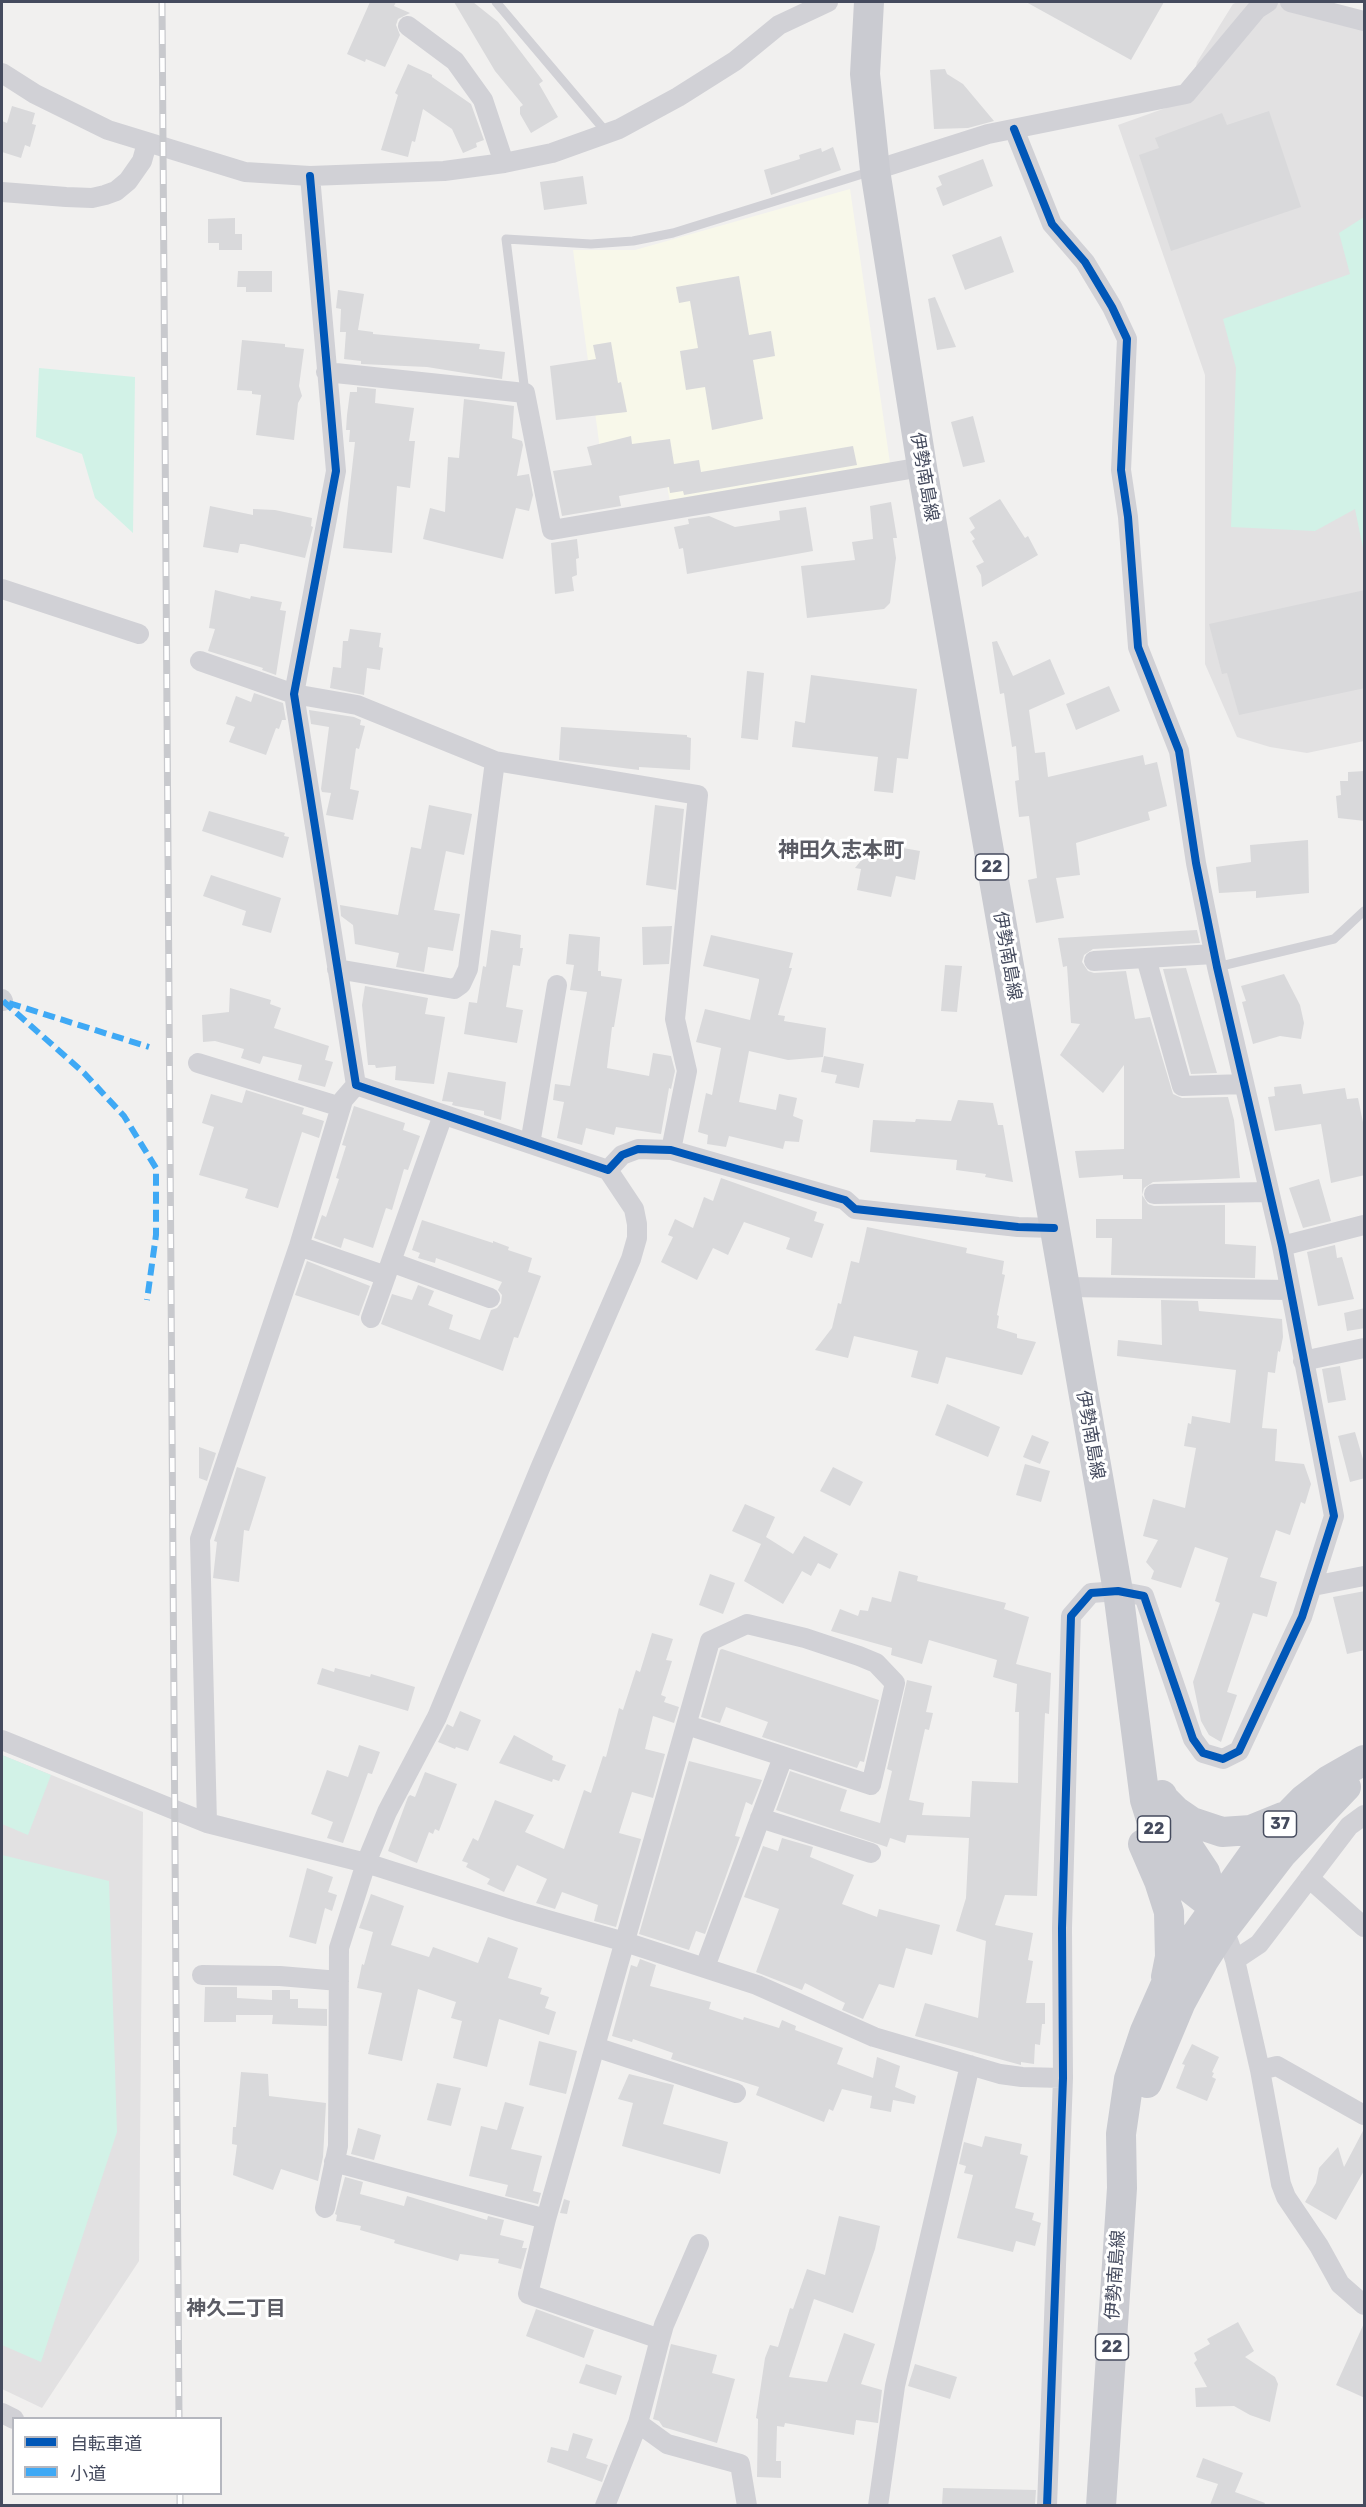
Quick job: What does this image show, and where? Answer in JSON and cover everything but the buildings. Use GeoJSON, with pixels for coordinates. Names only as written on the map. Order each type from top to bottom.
{"type":"FeatureCollection","features":[{"type":"Feature","properties":{"kind":"main road","name":"伊勢南島線"},"geometry":{"type":"LineString","coordinates":[[869,2],[865,74],[875,170],[922,467],[1118,1591],[1145,1800],[1156,1835],[1187,1886],[1219,1918]]}},
{"type":"Feature","properties":{"kind":"main road","name":"伊勢南島線"},"geometry":{"type":"LineString","coordinates":[[1122,2188],[1132,2135],[1147,2083],[1181,2002],[1204,1960],[1219,1918],[1205,1872],[1175,1827],[1137,1731]]}},
{"type":"Feature","properties":{"kind":"main road"},"geometry":{"type":"LineString","coordinates":[[1137,1731],[1136,1778],[1140,1834],[1169,1912],[1170,1957],[1164,1988]]}},
{"type":"Feature","properties":{"kind":"main road","name":"37"},"geometry":{"type":"LineString","coordinates":[[1219,1918],[1262,1842],[1303,1800],[1329,1780],[1365,1760]]}},
{"type":"Feature","properties":{"kind":"main road","name":"37"},"geometry":{"type":"LineString","coordinates":[[1219,1918],[1323,1810],[1365,1771]]}},
{"type":"Feature","properties":{"kind":"main road"},"geometry":{"type":"LineString","coordinates":[[1162,1796],[1176,1811],[1192,1822],[1222,1832],[1251,1830],[1290,1813]]}},
{"type":"Feature","properties":{"kind":"main road","name":"伊勢南島線"},"geometry":{"type":"LineString","coordinates":[[1101,2505],[1122,2188],[1121,2134],[1129,2079],[1145,2031],[1164,1988],[1219,1918]]}},
{"type":"Feature","properties":{"kind":"street"},"geometry":{"type":"LineString","coordinates":[[2,73],[35,94],[84,120],[147,143],[245,172],[310,176],[423,172],[504,163],[552,153],[607,133],[678,97],[735,61],[779,25],[828,2]]}},
{"type":"Feature","properties":{"kind":"street"},"geometry":{"type":"LineString","coordinates":[[875,170],[987,134],[1186,94],[1257,9],[1268,2]]}},
{"type":"Feature","properties":{"kind":"street"},"geometry":{"type":"LineString","coordinates":[[1290,2],[1365,21]]}},
{"type":"Feature","properties":{"kind":"street"},"geometry":{"type":"LineString","coordinates":[[408,26],[455,61],[483,100],[504,163]]}},
{"type":"Feature","properties":{"kind":"street"},"geometry":{"type":"LineString","coordinates":[[1014,129],[1052,224],[1085,262],[1112,307],[1127,339],[1121,470],[1128,518],[1138,647],[1179,751],[1196,863],[1216,961],[1282,1246],[1334,1516],[1302,1617],[1239,1751],[1223,1760],[1203,1753],[1193,1739],[1144,1596],[1118,1591],[1091,1593],[1071,1616],[1062,1928],[1062,2078],[1047,2505]]}},
{"type":"Feature","properties":{"kind":"street"},"geometry":{"type":"LineString","coordinates":[[2,192],[92,198],[105,195],[116,191],[128,181],[142,161],[147,143]]}},
{"type":"Feature","properties":{"kind":"street"},"geometry":{"type":"LineString","coordinates":[[310,176],[336,471],[294,694],[356,1085]]}},
{"type":"Feature","properties":{"kind":"street"},"geometry":{"type":"LineString","coordinates":[[326,372],[525,393],[552,530],[922,467]]}},
{"type":"Feature","properties":{"kind":"street"},"geometry":{"type":"LineString","coordinates":[[2,589],[139,634]]}},
{"type":"Feature","properties":{"kind":"street"},"geometry":{"type":"LineString","coordinates":[[200,661],[294,694],[357,705],[495,761],[698,795],[675,1019],[687,1071],[671,1150]]}},
{"type":"Feature","properties":{"kind":"street"},"geometry":{"type":"LineString","coordinates":[[337,969],[454,989],[461,984],[468,969],[495,761]]}},
{"type":"Feature","properties":{"kind":"street"},"geometry":{"type":"LineString","coordinates":[[1094,961],[1146,958],[1216,961]]}},
{"type":"Feature","properties":{"kind":"street"},"geometry":{"type":"LineString","coordinates":[[1146,958],[1182,1086],[1244,1084]]}},
{"type":"Feature","properties":{"kind":"street"},"geometry":{"type":"LineString","coordinates":[[530,1144],[558,985]]}},
{"type":"Feature","properties":{"kind":"street"},"geometry":{"type":"LineString","coordinates":[[198,1064],[341,1107]]}},
{"type":"Feature","properties":{"kind":"street"},"geometry":{"type":"LineString","coordinates":[[207,1823],[200,1539],[299,1246],[343,1100],[356,1085]]}},
{"type":"Feature","properties":{"kind":"street"},"geometry":{"type":"LineString","coordinates":[[325,2208],[338,2146],[339,1948],[366,1863],[387,1812],[438,1717],[540,1466],[631,1259],[637,1238],[634,1209],[608,1170],[356,1085]]}},
{"type":"Feature","properties":{"kind":"street"},"geometry":{"type":"LineString","coordinates":[[371,1318],[443,1114]]}},
{"type":"Feature","properties":{"kind":"street"},"geometry":{"type":"LineString","coordinates":[[608,1170],[622,1155],[639,1149],[671,1150],[845,1200],[855,1209],[1018,1227],[1054,1228]]}},
{"type":"Feature","properties":{"kind":"street"},"geometry":{"type":"LineString","coordinates":[[1154,1194],[1269,1192]]}},
{"type":"Feature","properties":{"kind":"street"},"geometry":{"type":"LineString","coordinates":[[1282,1246],[1365,1225]]}},
{"type":"Feature","properties":{"kind":"street"},"geometry":{"type":"LineString","coordinates":[[299,1246],[490,1298]]}},
{"type":"Feature","properties":{"kind":"street"},"geometry":{"type":"LineString","coordinates":[[1064,1287],[1290,1290]]}},
{"type":"Feature","properties":{"kind":"street"},"geometry":{"type":"LineString","coordinates":[[1303,1361],[1365,1348]]}},
{"type":"Feature","properties":{"kind":"street"},"geometry":{"type":"LineString","coordinates":[[1313,1586],[1365,1576]]}},
{"type":"Feature","properties":{"kind":"street"},"geometry":{"type":"LineString","coordinates":[[660,2339],[528,2294],[546,2219],[710,1641],[747,1624],[805,1638],[859,1656],[876,1663],[895,1683],[872,1785],[687,1725]]}},
{"type":"Feature","properties":{"kind":"street"},"geometry":{"type":"LineString","coordinates":[[2,1740],[207,1823],[366,1863],[705,1967],[757,1985],[874,2037],[1011,2076],[1062,2078]]}},
{"type":"Feature","properties":{"kind":"street"},"geometry":{"type":"LineString","coordinates":[[705,1967],[783,1756]]}},
{"type":"Feature","properties":{"kind":"street"},"geometry":{"type":"LineString","coordinates":[[1235,1960],[1259,1944],[1349,1826],[1365,1815]]}},
{"type":"Feature","properties":{"kind":"street"},"geometry":{"type":"LineString","coordinates":[[760,1818],[872,1853]]}},
{"type":"Feature","properties":{"kind":"street"},"geometry":{"type":"LineString","coordinates":[[1309,1878],[1365,1927]]}},
{"type":"Feature","properties":{"kind":"street"},"geometry":{"type":"LineString","coordinates":[[1219,1918],[1235,1960],[1260,2070],[1281,2184],[1286,2197],[1319,2246],[1340,2284],[1365,2305]]}},
{"type":"Feature","properties":{"kind":"street"},"geometry":{"type":"LineString","coordinates":[[202,1975],[280,1976],[339,1981]]}},
{"type":"Feature","properties":{"kind":"street"},"geometry":{"type":"LineString","coordinates":[[595,2047],[736,2093]]}},
{"type":"Feature","properties":{"kind":"street"},"geometry":{"type":"LineString","coordinates":[[878,2505],[895,2386],[970,2065]]}},
{"type":"Feature","properties":{"kind":"street"},"geometry":{"type":"LineString","coordinates":[[1260,2070],[1276,2066],[1365,2115]]}},
{"type":"Feature","properties":{"kind":"street"},"geometry":{"type":"LineString","coordinates":[[334,2162],[546,2219]]}},
{"type":"Feature","properties":{"kind":"street"},"geometry":{"type":"LineString","coordinates":[[605,2505],[638,2424],[664,2325],[699,2244]]}},
{"type":"Feature","properties":{"kind":"street"},"geometry":{"type":"LineString","coordinates":[[638,2424],[667,2444],[740,2464],[747,2505]]}},
{"type":"Feature","properties":{"kind":"lane"},"geometry":{"type":"LineString","coordinates":[[496,2],[607,133]]}},
{"type":"Feature","properties":{"kind":"lane"},"geometry":{"type":"LineString","coordinates":[[525,393],[506,239],[591,244],[633,241],[673,233],[875,170]]}},
{"type":"Feature","properties":{"kind":"lane"},"geometry":{"type":"LineString","coordinates":[[1216,961],[1334,939],[1365,911]]}},
{"type":"Feature","properties":{"kind":"shaded area"},"geometry":{"type":"Polygon","coordinates":[[[1238,2],[1323,2],[1364,17],[1364,741],[1307,753],[1270,747],[1237,737],[1205,664],[1205,375],[1118,125],[1188,100],[1197,62],[1233,4],[1238,2]]]}},
{"type":"Feature","properties":{"kind":"shaded area"},"geometry":{"type":"Polygon","coordinates":[[[850,189],[890,463],[670,502],[659,441],[600,449],[573,250],[635,250],[850,189]]]}},
{"type":"Feature","properties":{"kind":"shaded area"},"geometry":{"type":"Polygon","coordinates":[[[2,1755],[143,1812],[139,2261],[42,2408],[2,2389],[2,1755]]]}},
{"type":"Feature","properties":{"kind":"green space"},"geometry":{"type":"Polygon","coordinates":[[[1364,217],[1364,553],[1355,509],[1315,531],[1231,527],[1236,368],[1223,319],[1350,274],[1339,233],[1364,217]]]}},
{"type":"Feature","properties":{"kind":"green space"},"geometry":{"type":"Polygon","coordinates":[[[39,368],[135,377],[133,533],[95,498],[82,454],[36,437],[39,368]]]}},
{"type":"Feature","properties":{"kind":"green space"},"geometry":{"type":"Polygon","coordinates":[[[2,1755],[51,1775],[28,1835],[2,1824],[2,1755]]]}},
{"type":"Feature","properties":{"kind":"green space"},"geometry":{"type":"Polygon","coordinates":[[[2,1855],[109,1881],[117,2132],[41,2362],[2,2345],[2,1855]]]}},
{"type":"Feature","properties":{"kind":"railway"},"geometry":{"type":"LineString","coordinates":[[162,2],[179,2417]]}},
{"type":"Feature","properties":{"kind":"railway"},"geometry":{"type":"LineString","coordinates":[[180,2495],[180,2506]]}},
{"type":"Feature","properties":{"kind":"marked path"},"geometry":{"type":"LineString","coordinates":[[3,1001],[84,1073],[124,1116],[156,1168],[156,1235],[147,1300]]}},
{"type":"Feature","properties":{"kind":"marked path"},"geometry":{"type":"LineString","coordinates":[[9,1003],[149,1047]]}},
{"type":"Feature","properties":{"kind":"cycle path"},"geometry":{"type":"LineString","coordinates":[[1014,129],[1052,224],[1085,262],[1112,307],[1127,339],[1121,470],[1128,517],[1138,647],[1179,751],[1196,863],[1217,967],[1282,1246],[1334,1516],[1302,1617],[1239,1751],[1223,1759],[1203,1753],[1193,1739],[1144,1596],[1118,1591],[1091,1593],[1071,1616],[1062,1928],[1063,2078],[1047,2506]]}},
{"type":"Feature","properties":{"kind":"cycle path"},"geometry":{"type":"LineString","coordinates":[[310,176],[336,471],[294,694],[356,1085],[608,1170],[622,1155],[638,1149],[671,1150],[845,1200],[855,1209],[1018,1227],[1054,1228]]}},
{"type":"Feature","properties":{"kind":"district","name":"神田久志本町"},"geometry":{"type":"Point","coordinates":[841,851]}},
{"type":"Feature","properties":{"kind":"district","name":"神久二丁目"},"geometry":{"type":"Point","coordinates":[236,2309]}}]}
